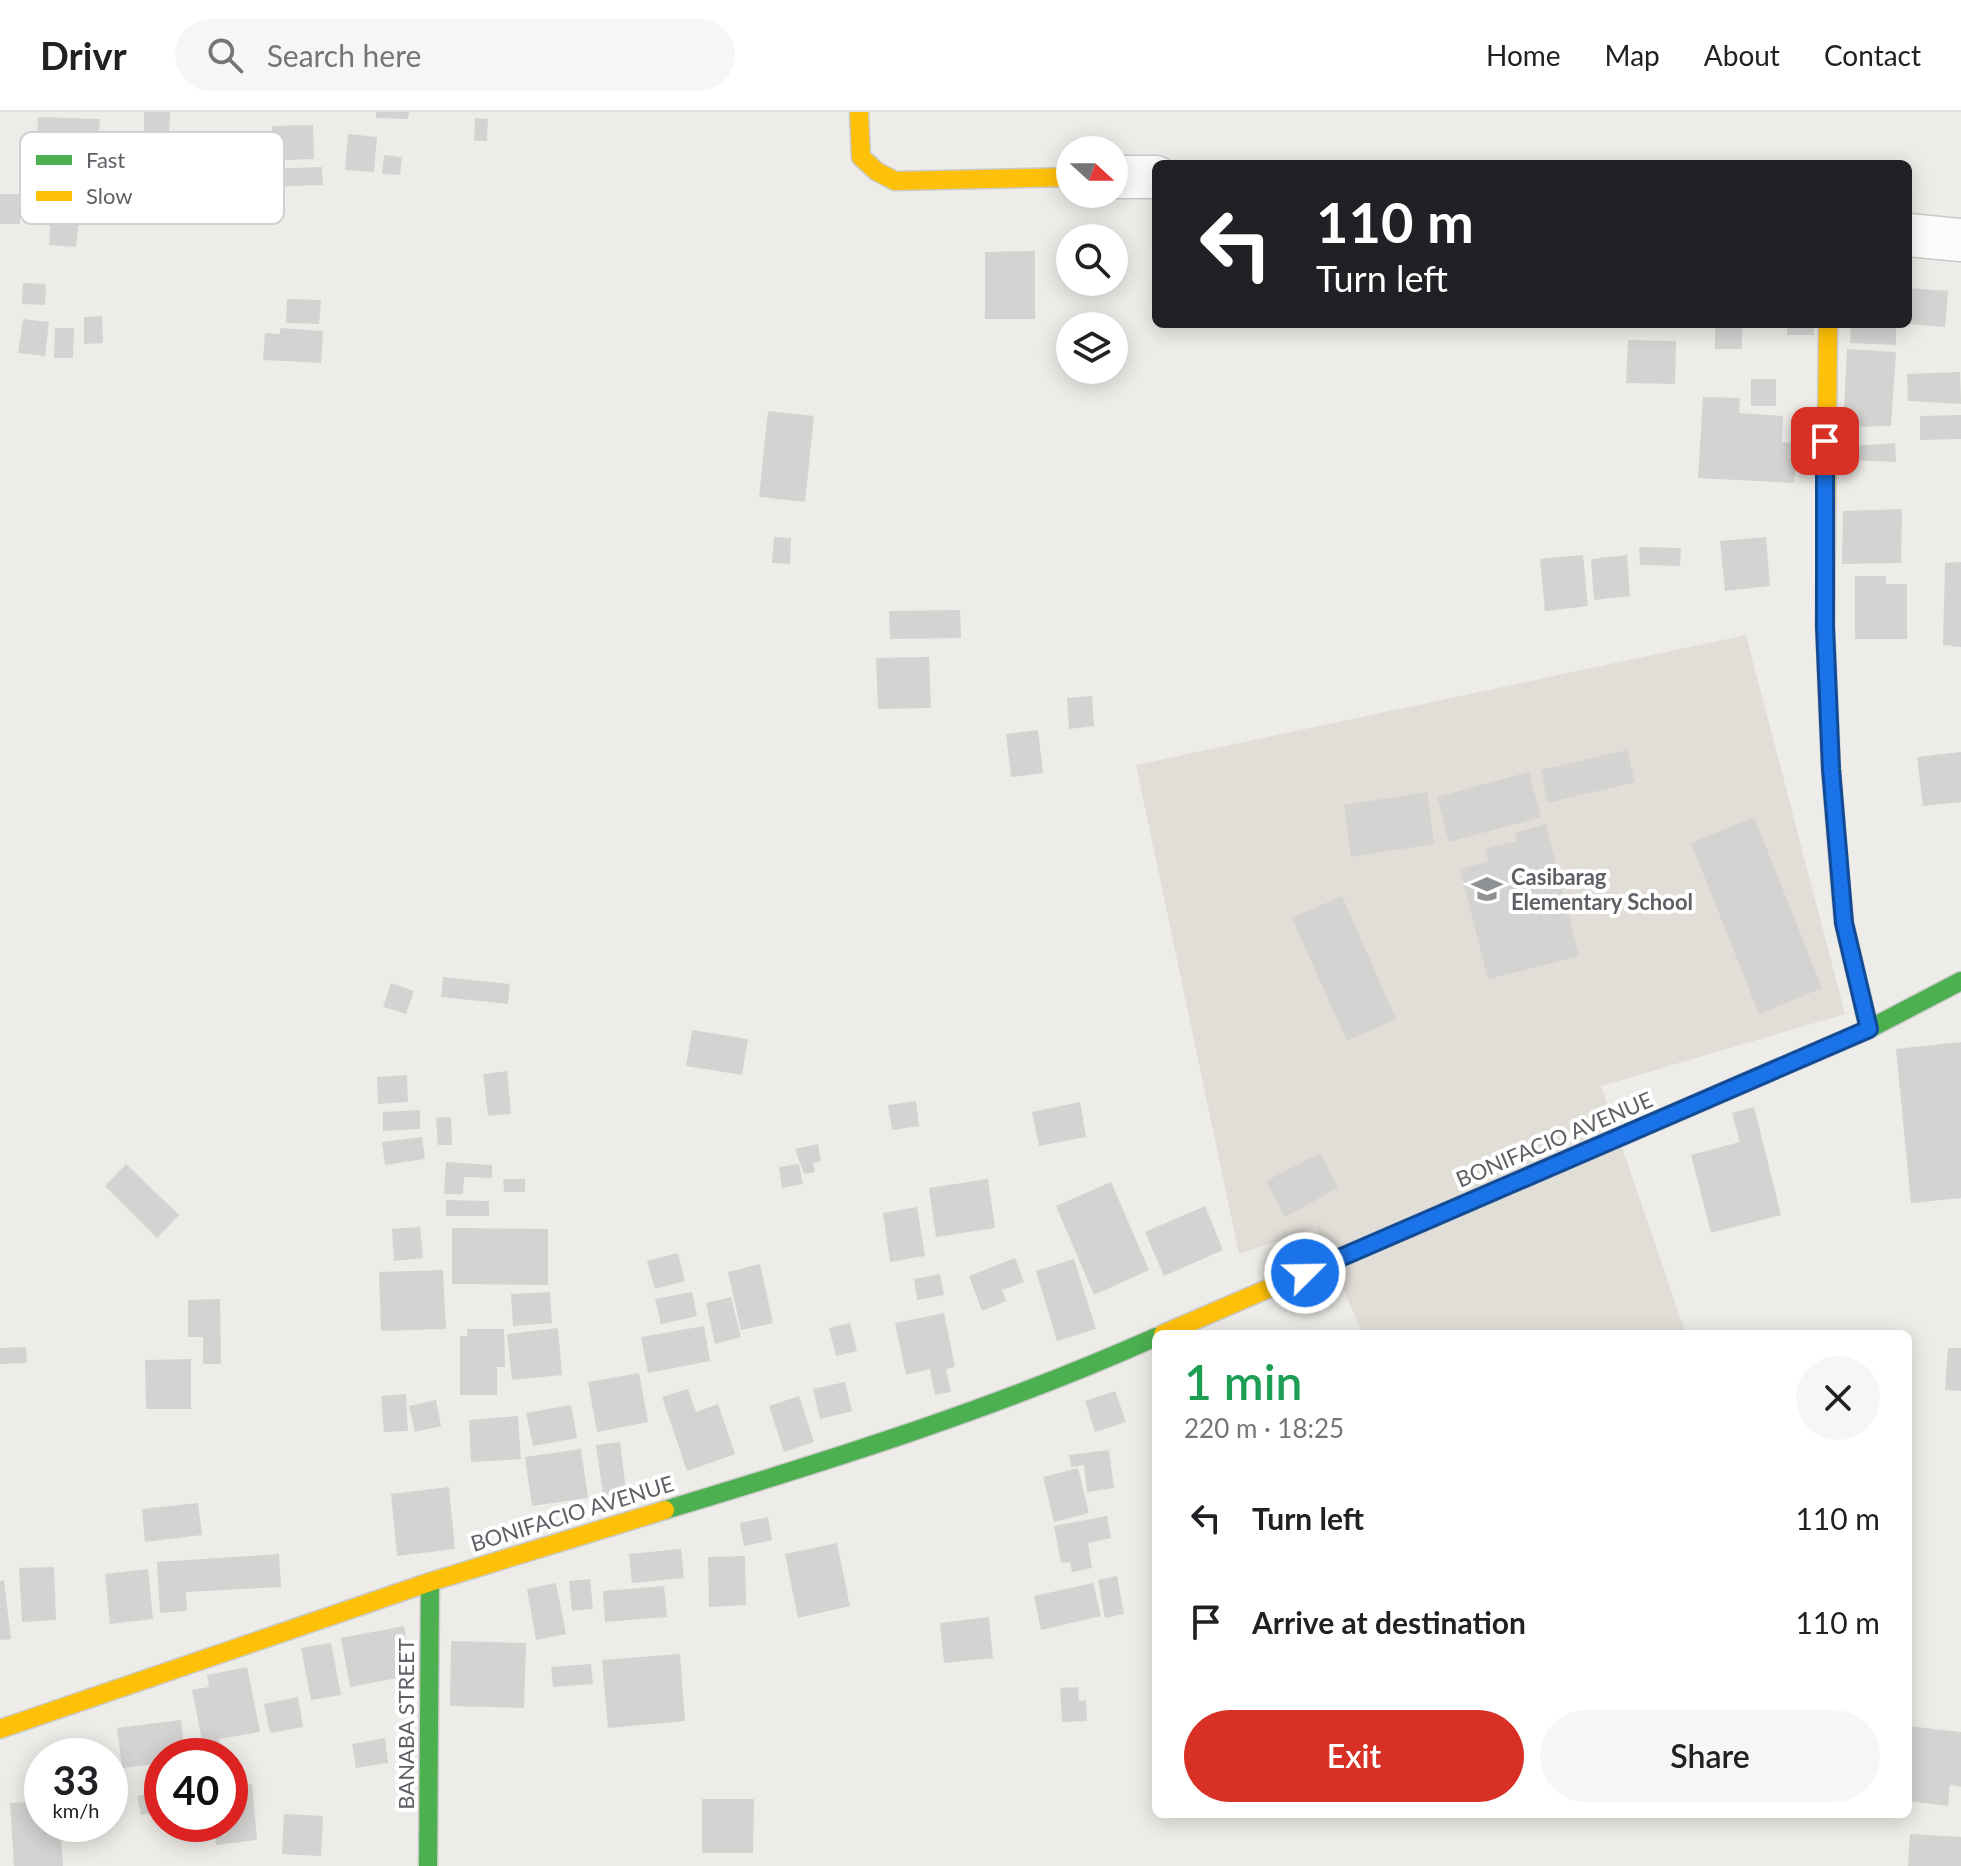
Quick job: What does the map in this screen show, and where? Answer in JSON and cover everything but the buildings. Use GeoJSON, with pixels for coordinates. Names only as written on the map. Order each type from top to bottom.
{"type":"FeatureCollection","features":[{"type":"Feature","properties":{"kind":"street"},"geometry":{"type":"LineString","coordinates":[[859,112],[861,157],[876,171],[895,181],[1056,177]]}},
{"type":"Feature","properties":{"kind":"street"},"geometry":{"type":"LineString","coordinates":[[1128,177],[1152,177]]}},
{"type":"Feature","properties":{"kind":"street"},"geometry":{"type":"LineString","coordinates":[[1912,235],[1961,240]]}},
{"type":"Feature","properties":{"kind":"street"},"geometry":{"type":"LineString","coordinates":[[1828,328],[1825,627],[1831,769],[1844,923],[1869,1029]]}},
{"type":"Feature","properties":{"kind":"street","name":"BONIFACIO AVENUE"},"geometry":{"type":"LineString","coordinates":[[1172,1330],[1869,1029],[1961,981]]}},
{"type":"Feature","properties":{"kind":"street","name":"BONIFACIO AVENUE"},"geometry":{"type":"LineString","coordinates":[[0,1729],[430,1582],[853,1453],[1100,1362],[1152,1339]]}},
{"type":"Feature","properties":{"kind":"street","name":"BANABA STREET"},"geometry":{"type":"LineString","coordinates":[[428,1866],[430,1582]]}},
{"type":"Feature","properties":{"kind":"shaded area","name":"Casibarag Elementary School"},"geometry":{"type":"Polygon","coordinates":[[[1746,635],[1845,1014],[1601,1086],[1685,1330],[1361,1330],[1316,1228],[1239,1254],[1136,765],[1746,635]]]}},
{"type":"Feature","properties":{"kind":"traffic: fast"},"geometry":{"type":"LineString","coordinates":[[1840,880],[1844,923],[1869,1029]]}},
{"type":"Feature","properties":{"kind":"traffic: fast"},"geometry":{"type":"LineString","coordinates":[[1541,1171],[1869,1029],[1961,981]]}},
{"type":"Feature","properties":{"kind":"traffic: fast"},"geometry":{"type":"LineString","coordinates":[[665,1510],[975,1410],[1152,1339]]}},
{"type":"Feature","properties":{"kind":"traffic: fast"},"geometry":{"type":"LineString","coordinates":[[428,1866],[430,1582]]}},
{"type":"Feature","properties":{"kind":"traffic: slow"},"geometry":{"type":"LineString","coordinates":[[859,112],[861,157],[876,171],[895,181],[1056,177]]}},
{"type":"Feature","properties":{"kind":"traffic: slow"},"geometry":{"type":"LineString","coordinates":[[1828,328],[1825,627],[1831,769],[1840,880]]}},
{"type":"Feature","properties":{"kind":"traffic: slow"},"geometry":{"type":"LineString","coordinates":[[1172,1330],[1541,1171]]}},
{"type":"Feature","properties":{"kind":"traffic: slow"},"geometry":{"type":"LineString","coordinates":[[0,1729],[430,1582],[665,1510]]}},
{"type":"Feature","properties":{"kind":"place","name":"Casibarag Elementary School"},"geometry":{"type":"Point","coordinates":[1487,889]}},
{"type":"Feature","properties":{"kind":"route"},"geometry":{"type":"LineString","coordinates":[[1305,1273],[1869,1029],[1844,923],[1831,769],[1825,627],[1825,441]]}}]}
